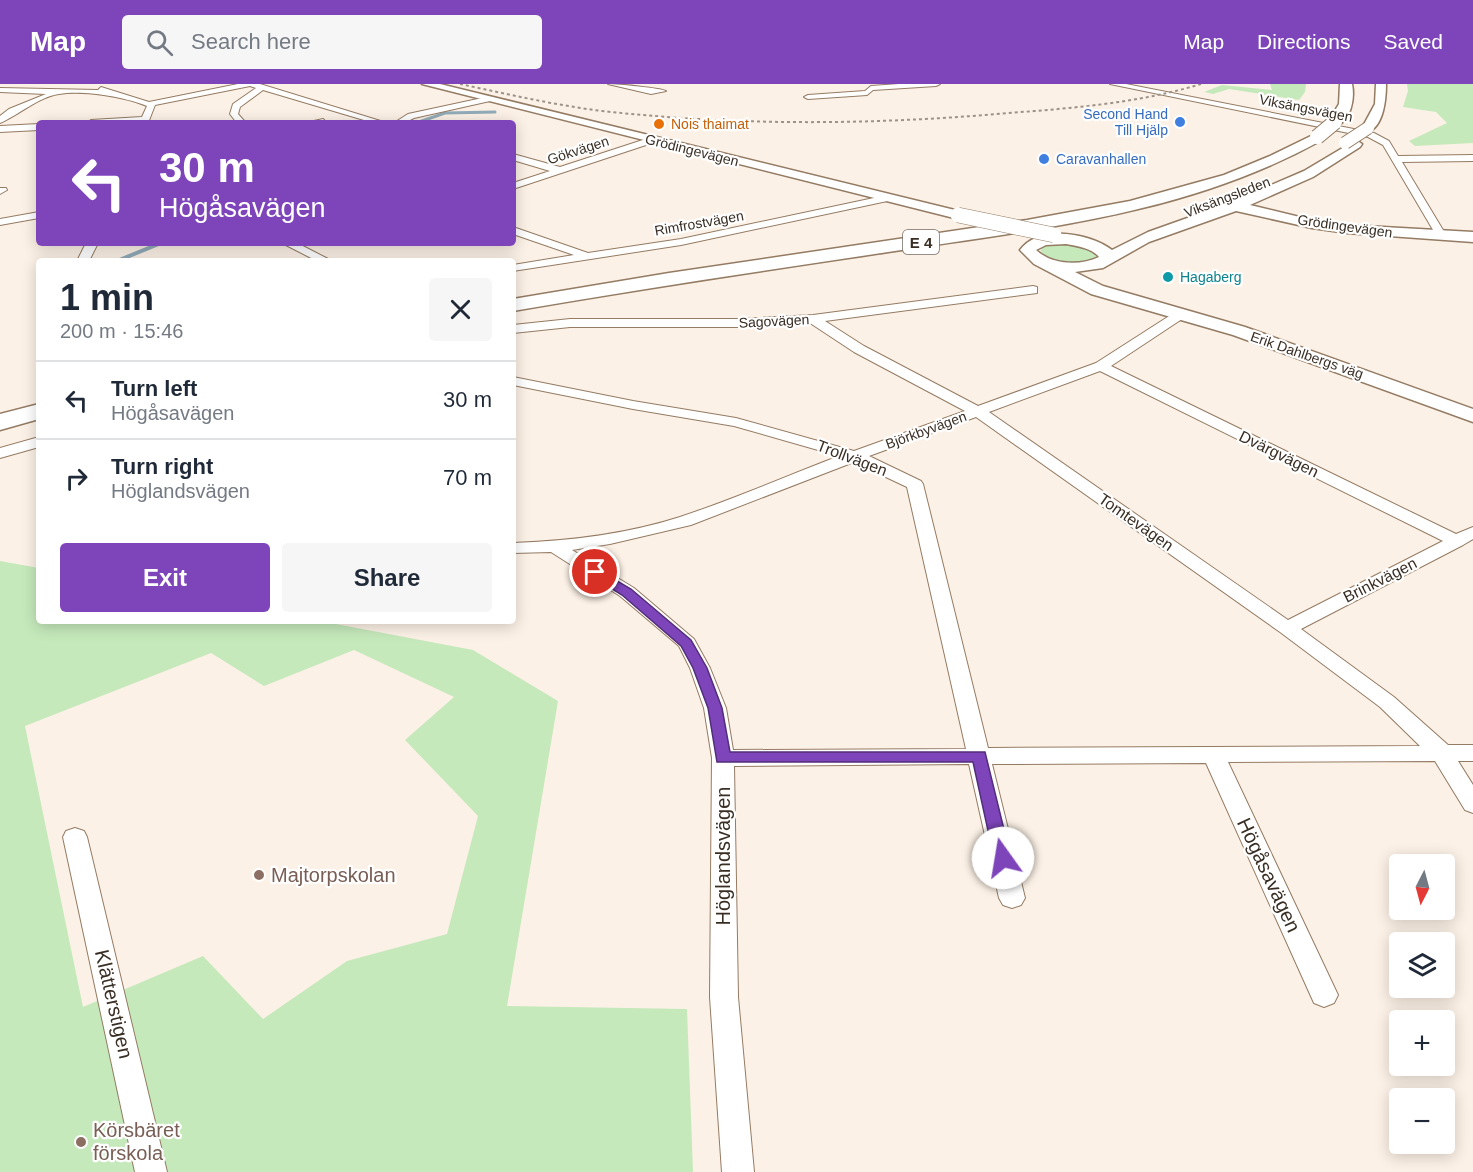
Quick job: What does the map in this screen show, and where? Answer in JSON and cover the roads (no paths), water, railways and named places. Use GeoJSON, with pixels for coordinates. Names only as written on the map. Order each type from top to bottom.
{"type":"FeatureCollection","features":[{"type":"Feature","properties":{"kind":"highway","name":"E 4"},"geometry":{"type":"LineString","coordinates":[[516,297],[988,224],[1162,190],[1236,169],[1274,153],[1315,126],[1335,122],[1345,107],[1348,94],[1346,84]]}},
{"type":"Feature","properties":{"kind":"highway","name":"E 4"},"geometry":{"type":"LineString","coordinates":[[516,305],[1004,229],[1099,212],[1173,195],[1250,172],[1289,155],[1315,126]]}},
{"type":"Feature","properties":{"kind":"highway"},"geometry":{"type":"LineString","coordinates":[[0,411],[36,402]]}},
{"type":"Feature","properties":{"kind":"highway"},"geometry":{"type":"LineString","coordinates":[[0,422],[36,412]]}},
{"type":"Feature","properties":{"kind":"street"},"geometry":{"type":"LineString","coordinates":[[90,84],[149,104],[250,84],[373,120]]}},
{"type":"Feature","properties":{"kind":"street","name":"Grödingevägen"},"geometry":{"type":"LineString","coordinates":[[427,84],[958,215],[1054,235],[1102,250],[1099,262]]}},
{"type":"Feature","properties":{"kind":"street"},"geometry":{"type":"LineString","coordinates":[[612,84],[662,92]]}},
{"type":"Feature","properties":{"kind":"street"},"geometry":{"type":"LineString","coordinates":[[844,86],[871,88],[936,84]]}},
{"type":"Feature","properties":{"kind":"street","name":"Viksängsvägen"},"geometry":{"type":"LineString","coordinates":[[1114,84],[1371,135],[1386,143],[1441,235]]}},
{"type":"Feature","properties":{"kind":"street","name":"Viksängsleden"},"geometry":{"type":"LineString","coordinates":[[1099,262],[1145,238],[1236,206],[1316,170],[1368,128],[1381,104],[1381,84]]}},
{"type":"Feature","properties":{"kind":"street"},"geometry":{"type":"LineString","coordinates":[[239,120],[234,114],[236,106],[262,87]]}},
{"type":"Feature","properties":{"kind":"street"},"geometry":{"type":"LineString","coordinates":[[808,97],[867,93],[871,88]]}},
{"type":"Feature","properties":{"kind":"street"},"geometry":{"type":"LineString","coordinates":[[0,90],[111,93]]}},
{"type":"Feature","properties":{"kind":"street"},"geometry":{"type":"LineString","coordinates":[[0,120],[12,111],[58,92]]}},
{"type":"Feature","properties":{"kind":"street"},"geometry":{"type":"LineString","coordinates":[[404,120],[411,116],[487,99]]}},
{"type":"Feature","properties":{"kind":"street"},"geometry":{"type":"LineString","coordinates":[[144,120],[151,106],[149,104]]}},
{"type":"Feature","properties":{"kind":"street"},"geometry":{"type":"LineString","coordinates":[[0,129],[36,127]]}},
{"type":"Feature","properties":{"kind":"street","name":"Gökvägen"},"geometry":{"type":"LineString","coordinates":[[516,185],[652,140]]}},
{"type":"Feature","properties":{"kind":"street","name":"Viksängsleden"},"geometry":{"type":"LineString","coordinates":[[1075,241],[1098,243],[1122,239],[1311,163],[1351,143]]}},
{"type":"Feature","properties":{"kind":"street"},"geometry":{"type":"LineString","coordinates":[[516,158],[559,170]]}},
{"type":"Feature","properties":{"kind":"street"},"geometry":{"type":"LineString","coordinates":[[1397,159],[1473,158]]}},
{"type":"Feature","properties":{"kind":"street","name":"Rimfrostvägen"},"geometry":{"type":"LineString","coordinates":[[516,268],[740,231],[888,198]]}},
{"type":"Feature","properties":{"kind":"street","name":"Grödingevägen"},"geometry":{"type":"LineString","coordinates":[[1219,201],[1312,224],[1347,230],[1473,237]]}},
{"type":"Feature","properties":{"kind":"street","name":"Grödingevägen"},"geometry":{"type":"LineString","coordinates":[[958,215],[1035,240],[1075,241]]}},
{"type":"Feature","properties":{"kind":"street"},"geometry":{"type":"LineString","coordinates":[[0,222],[36,216]]}},
{"type":"Feature","properties":{"kind":"street"},"geometry":{"type":"LineString","coordinates":[[516,231],[588,256]]}},
{"type":"Feature","properties":{"kind":"street"},"geometry":{"type":"LineString","coordinates":[[1035,240],[1028,248],[1029,253],[1047,263],[1076,267],[1099,262]]}},
{"type":"Feature","properties":{"kind":"street"},"geometry":{"type":"LineString","coordinates":[[294,246],[320,258]]}},
{"type":"Feature","properties":{"kind":"street","name":"Erik Dahlbergs väg"},"geometry":{"type":"LineString","coordinates":[[1099,262],[1089,273],[1096,284],[1138,301]]}},
{"type":"Feature","properties":{"kind":"street","name":"Erik Dahlbergs väg"},"geometry":{"type":"LineString","coordinates":[[1047,263],[1097,290],[1181,314],[1342,366],[1473,416]]}},
{"type":"Feature","properties":{"kind":"street","name":"Sagovägen"},"geometry":{"type":"LineString","coordinates":[[516,329],[570,323],[740,323],[813,319],[1033,290]]}},
{"type":"Feature","properties":{"kind":"street","name":"Björkbyvägen"},"geometry":{"type":"LineString","coordinates":[[555,547],[610,539],[685,521],[1101,366],[1181,314]]}},
{"type":"Feature","properties":{"kind":"street","name":"Tomtevägen"},"geometry":{"type":"LineString","coordinates":[[813,319],[859,349],[977,412],[1287,628],[1387,702],[1441,752]]}},
{"type":"Feature","properties":{"kind":"street","name":"Dvärgvägen"},"geometry":{"type":"LineString","coordinates":[[1101,366],[1465,536]]}},
{"type":"Feature","properties":{"kind":"street","name":"Trollvägen"},"geometry":{"type":"LineString","coordinates":[[516,382],[633,405],[736,422],[855,456],[915,484],[979,756]]}},
{"type":"Feature","properties":{"kind":"street"},"geometry":{"type":"LineString","coordinates":[[0,453],[36,443]]}},
{"type":"Feature","properties":{"kind":"street","name":"Brinkvägen"},"geometry":{"type":"LineString","coordinates":[[1287,628],[1465,536]]}},
{"type":"Feature","properties":{"kind":"street"},"geometry":{"type":"LineString","coordinates":[[516,548],[555,547]]}},
{"type":"Feature","properties":{"kind":"street","name":"Höglandsvägen"},"geometry":{"type":"LineString","coordinates":[[555,547],[627,592],[687,644],[700,668],[715,708],[723,758],[724,997],[738,1172]]}},
{"type":"Feature","properties":{"kind":"street"},"geometry":{"type":"LineString","coordinates":[[1441,752],[1473,804]]}},
{"type":"Feature","properties":{"kind":"street"},"geometry":{"type":"LineString","coordinates":[[723,758],[1473,753]]}},
{"type":"Feature","properties":{"kind":"street","name":"Högåsavägen"},"geometry":{"type":"LineString","coordinates":[[1213,754],[1324,995]]}},
{"type":"Feature","properties":{"kind":"street"},"geometry":{"type":"LineString","coordinates":[[979,756],[1012,898]]}},
{"type":"Feature","properties":{"kind":"street","name":"Klätterstigen"},"geometry":{"type":"LineString","coordinates":[[75,837],[151,1172]]}},
{"type":"Feature","properties":{"kind":"waterway"},"geometry":{"type":"LineString","coordinates":[[425,120],[445,113],[495,112]]}},
{"type":"Feature","properties":{"kind":"waterway"},"geometry":{"type":"LineString","coordinates":[[124,258],[154,246]]}},
{"type":"Feature","properties":{"kind":"railway"},"geometry":{"type":"LineString","coordinates":[[460,84],[602,111],[704,119],[806,122],[907,120],[1058,109],[1154,96],[1201,84]]}},
{"type":"Feature","properties":{"kind":"place","name":"Second Hand Till Hjälp"},"geometry":{"type":"Point","coordinates":[1180,122]}},
{"type":"Feature","properties":{"kind":"place","name":"Nois thaimat"},"geometry":{"type":"Point","coordinates":[659,124]}},
{"type":"Feature","properties":{"kind":"place","name":"Caravanhallen"},"geometry":{"type":"Point","coordinates":[1044,159]}},
{"type":"Feature","properties":{"kind":"place","name":"Hagaberg"},"geometry":{"type":"Point","coordinates":[1168,277]}},
{"type":"Feature","properties":{"kind":"place","name":"Majtorpskolan"},"geometry":{"type":"Point","coordinates":[259,875]}},
{"type":"Feature","properties":{"kind":"place","name":"Körsbäret förskola"},"geometry":{"type":"Point","coordinates":[81,1142]}}]}
